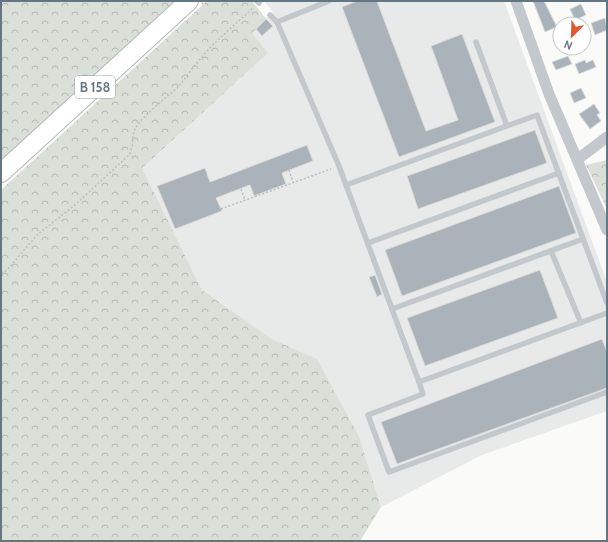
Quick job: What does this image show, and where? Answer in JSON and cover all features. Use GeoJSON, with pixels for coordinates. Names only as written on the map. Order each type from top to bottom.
{"type":"FeatureCollection","features":[{"type":"Feature","properties":{"kind":"main road","name":"B 158"},"geometry":{"type":"LineString","coordinates":[[1,173],[189,1]]}},
{"type":"Feature","properties":{"kind":"street"},"geometry":{"type":"LineString","coordinates":[[516,1],[549,94],[607,230]]}},
{"type":"Feature","properties":{"kind":"street"},"geometry":{"type":"LineString","coordinates":[[578,159],[607,137]]}},
{"type":"Feature","properties":{"kind":"lane"},"geometry":{"type":"LineString","coordinates":[[277,22],[329,1]]}},
{"type":"Feature","properties":{"kind":"lane"},"geometry":{"type":"LineString","coordinates":[[270,15],[277,22],[339,166],[423,394],[368,415],[389,472],[607,392]]}},
{"type":"Feature","properties":{"kind":"lane"},"geometry":{"type":"LineString","coordinates":[[476,42],[507,126]]}},
{"type":"Feature","properties":{"kind":"lane"},"geometry":{"type":"LineString","coordinates":[[346,186],[538,115],[607,303]]}},
{"type":"Feature","properties":{"kind":"lane"},"geometry":{"type":"LineString","coordinates":[[368,243],[559,173]]}},
{"type":"Feature","properties":{"kind":"lane"},"geometry":{"type":"LineString","coordinates":[[392,310],[584,239]]}},
{"type":"Feature","properties":{"kind":"lane"},"geometry":{"type":"LineString","coordinates":[[551,251],[581,323]]}},
{"type":"Feature","properties":{"kind":"lane"},"geometry":{"type":"LineString","coordinates":[[419,382],[607,314]]}},
{"type":"Feature","properties":{"kind":"path"},"geometry":{"type":"LineString","coordinates":[[1,273],[13,264],[37,235],[76,204],[129,155],[134,146],[133,136],[135,128],[147,114],[159,105],[181,83],[202,56],[258,2]]}},
{"type":"Feature","properties":{"kind":"path"},"geometry":{"type":"LineString","coordinates":[[221,209],[339,166]]}},
{"type":"Feature","properties":{"kind":"path"},"geometry":{"type":"LineString","coordinates":[[289,170],[294,182]]}},
{"type":"Feature","properties":{"kind":"path"},"geometry":{"type":"LineString","coordinates":[[241,189],[245,200]]}},
{"type":"Feature","properties":{"kind":"shaded area"},"geometry":{"type":"Polygon","coordinates":[[[264,1],[504,1],[607,282],[607,411],[482,455],[381,507],[359,436],[317,359],[272,339],[202,290],[142,168],[268,53],[251,33],[273,12],[264,1]]]}},
{"type":"Feature","properties":{"kind":"green space"},"geometry":{"type":"Polygon","coordinates":[[[1,1],[179,1],[1,166],[1,1]]]}},
{"type":"Feature","properties":{"kind":"green space"},"geometry":{"type":"Polygon","coordinates":[[[207,1],[252,1],[266,19],[252,33],[268,53],[142,168],[202,290],[272,339],[317,359],[359,436],[381,507],[360,541],[1,541],[1,190],[207,1]]]}},
{"type":"Feature","properties":{"kind":"green space"},"geometry":{"type":"Polygon","coordinates":[[[607,160],[607,209],[586,165],[607,160]]]}},
{"type":"Feature","properties":{"kind":"building"},"geometry":{"type":"Polygon","coordinates":[[[357,1],[377,1],[426,131],[458,120],[431,46],[462,34],[495,122],[399,157],[342,7],[357,1]]]}},
{"type":"Feature","properties":{"kind":"building"},"geometry":{"type":"Polygon","coordinates":[[[533,1],[544,1],[552,17],[552,29],[545,32],[533,1]]]}},
{"type":"Feature","properties":{"kind":"building"},"geometry":{"type":"Polygon","coordinates":[[[581,4],[586,15],[573,16],[570,9],[581,4]]]}},
{"type":"Feature","properties":{"kind":"building"},"geometry":{"type":"Polygon","coordinates":[[[605,18],[607,30],[595,35],[592,23],[605,18]]]}},
{"type":"Feature","properties":{"kind":"building"},"geometry":{"type":"Polygon","coordinates":[[[266,19],[273,26],[262,36],[256,29],[266,19]]]}},
{"type":"Feature","properties":{"kind":"building"},"geometry":{"type":"Polygon","coordinates":[[[568,56],[572,64],[556,70],[552,62],[568,56]]]}},
{"type":"Feature","properties":{"kind":"building"},"geometry":{"type":"Polygon","coordinates":[[[585,60],[586,63],[593,60],[596,67],[579,74],[575,64],[585,60]]]}},
{"type":"Feature","properties":{"kind":"building"},"geometry":{"type":"Polygon","coordinates":[[[581,88],[586,98],[574,103],[570,93],[581,88]]]}},
{"type":"Feature","properties":{"kind":"building"},"geometry":{"type":"Polygon","coordinates":[[[594,104],[600,113],[597,115],[601,121],[590,129],[579,114],[594,104]]]}},
{"type":"Feature","properties":{"kind":"building"},"geometry":{"type":"Polygon","coordinates":[[[535,130],[547,163],[418,209],[407,176],[535,130]]]}},
{"type":"Feature","properties":{"kind":"building"},"geometry":{"type":"Polygon","coordinates":[[[307,145],[313,161],[282,173],[286,184],[254,196],[250,185],[216,198],[222,211],[175,229],[157,186],[205,168],[210,182],[307,145]]]}},
{"type":"Feature","properties":{"kind":"building"},"geometry":{"type":"Polygon","coordinates":[[[559,186],[576,233],[402,296],[385,250],[559,186]]]}},
{"type":"Feature","properties":{"kind":"building"},"geometry":{"type":"Polygon","coordinates":[[[540,270],[558,318],[425,366],[407,318],[540,270]]]}},
{"type":"Feature","properties":{"kind":"building"},"geometry":{"type":"Polygon","coordinates":[[[375,275],[382,294],[377,297],[369,277],[375,275]]]}},
{"type":"Feature","properties":{"kind":"building"},"geometry":{"type":"Polygon","coordinates":[[[602,339],[607,352],[607,388],[397,464],[381,422],[602,339]]]}}]}
